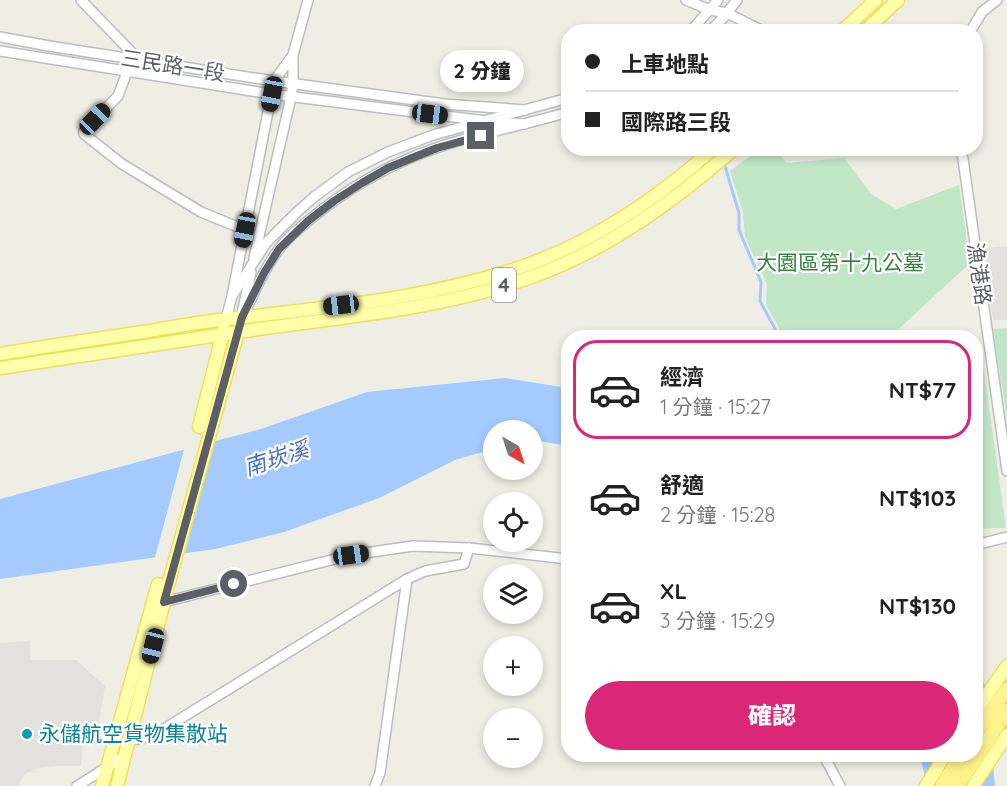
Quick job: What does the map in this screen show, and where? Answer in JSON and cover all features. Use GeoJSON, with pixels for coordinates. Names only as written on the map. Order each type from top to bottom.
{"type":"FeatureCollection","features":[{"type":"Feature","properties":{"kind":"highway"},"geometry":{"type":"LineString","coordinates":[[983,722],[1007,689]]}},
{"type":"Feature","properties":{"kind":"highway"},"geometry":{"type":"LineString","coordinates":[[983,747],[1007,711]]}},
{"type":"Feature","properties":{"kind":"highway"},"geometry":{"type":"LineString","coordinates":[[942,786],[957,762]]}},
{"type":"Feature","properties":{"kind":"highway"},"geometry":{"type":"LineString","coordinates":[[957,786],[973,762]]}},
{"type":"Feature","properties":{"kind":"main road"},"geometry":{"type":"LineString","coordinates":[[850,24],[876,0]]}},
{"type":"Feature","properties":{"kind":"main road"},"geometry":{"type":"LineString","coordinates":[[872,24],[898,0]]}},
{"type":"Feature","properties":{"kind":"main road","name":"4"},"geometry":{"type":"LineString","coordinates":[[0,354],[226,319],[439,290],[527,265],[602,230],[663,190],[704,156]]}},
{"type":"Feature","properties":{"kind":"main road","name":"4"},"geometry":{"type":"LineString","coordinates":[[0,368],[392,311],[459,298],[502,286],[538,275],[601,246],[631,229],[726,156]]}},
{"type":"Feature","properties":{"kind":"main road"},"geometry":{"type":"LineString","coordinates":[[199,427],[226,319]]}},
{"type":"Feature","properties":{"kind":"main road"},"geometry":{"type":"LineString","coordinates":[[102,786],[213,425],[238,332]]}},
{"type":"Feature","properties":{"kind":"main road"},"geometry":{"type":"LineString","coordinates":[[117,786],[164,602],[164,583]]}},
{"type":"Feature","properties":{"kind":"main road"},"geometry":{"type":"LineString","coordinates":[[983,700],[1007,666]]}},
{"type":"Feature","properties":{"kind":"main road"},"geometry":{"type":"LineString","coordinates":[[973,786],[1007,735]]}},
{"type":"Feature","properties":{"kind":"main road"},"geometry":{"type":"LineString","coordinates":[[926,786],[941,762]]}},
{"type":"Feature","properties":{"kind":"street"},"geometry":{"type":"LineString","coordinates":[[81,0],[139,60]]}},
{"type":"Feature","properties":{"kind":"street"},"geometry":{"type":"LineString","coordinates":[[238,332],[294,83],[293,56],[308,0]]}},
{"type":"Feature","properties":{"kind":"street"},"geometry":{"type":"LineString","coordinates":[[686,0],[747,24]]}},
{"type":"Feature","properties":{"kind":"street"},"geometry":{"type":"LineString","coordinates":[[713,24],[719,12],[718,0]]}},
{"type":"Feature","properties":{"kind":"street"},"geometry":{"type":"LineString","coordinates":[[702,24],[737,0]]}},
{"type":"Feature","properties":{"kind":"street"},"geometry":{"type":"LineString","coordinates":[[975,24],[982,12],[997,0]]}},
{"type":"Feature","properties":{"kind":"street","name":"三民路一段"},"geometry":{"type":"LineString","coordinates":[[0,37],[274,81],[445,104],[525,110]]}},
{"type":"Feature","properties":{"kind":"street","name":"三民路一段"},"geometry":{"type":"LineString","coordinates":[[0,51],[291,97],[525,124]]}},
{"type":"Feature","properties":{"kind":"street"},"geometry":{"type":"LineString","coordinates":[[226,319],[274,81],[293,56]]}},
{"type":"Feature","properties":{"kind":"street"},"geometry":{"type":"LineString","coordinates":[[127,72],[118,96],[84,131],[84,134],[122,164],[201,212],[245,230]]}},
{"type":"Feature","properties":{"kind":"street"},"geometry":{"type":"LineString","coordinates":[[232,297],[266,243],[296,213],[348,172],[388,152],[433,135],[561,100]]}},
{"type":"Feature","properties":{"kind":"street"},"geometry":{"type":"LineString","coordinates":[[242,317],[279,249],[308,221],[362,183],[388,168],[437,148],[561,114]]}},
{"type":"Feature","properties":{"kind":"street","name":"漁港路"},"geometry":{"type":"LineString","coordinates":[[962,156],[1007,471]]}},
{"type":"Feature","properties":{"kind":"street"},"geometry":{"type":"LineString","coordinates":[[983,543],[1007,537]]}},
{"type":"Feature","properties":{"kind":"street"},"geometry":{"type":"LineString","coordinates":[[164,602],[351,555],[413,546],[469,548],[561,558]]}},
{"type":"Feature","properties":{"kind":"street"},"geometry":{"type":"LineString","coordinates":[[129,740],[154,735],[407,579],[425,571],[464,564],[469,548]]}},
{"type":"Feature","properties":{"kind":"street"},"geometry":{"type":"LineString","coordinates":[[375,786],[380,773],[407,579]]}},
{"type":"Feature","properties":{"kind":"street"},"geometry":{"type":"LineString","coordinates":[[77,786],[125,756]]}},
{"type":"Feature","properties":{"kind":"street"},"geometry":{"type":"LineString","coordinates":[[827,762],[840,786]]}},
{"type":"Feature","properties":{"kind":"shaded area"},"geometry":{"type":"Polygon","coordinates":[[[1007,246],[1007,320],[993,320],[984,248],[1007,246]]]}},
{"type":"Feature","properties":{"kind":"shaded area"},"geometry":{"type":"Polygon","coordinates":[[[30,641],[30,660],[76,660],[105,686],[99,722],[84,724],[81,766],[36,769],[25,774],[18,786],[0,786],[0,643],[30,641]]]}},
{"type":"Feature","properties":{"kind":"green space","name":"大園區第十九公墓"},"geometry":{"type":"Polygon","coordinates":[[[750,156],[782,156],[787,163],[844,158],[871,194],[896,209],[959,185],[970,263],[898,330],[780,330],[766,304],[767,284],[745,237],[743,212],[730,171],[750,156]]]}},
{"type":"Feature","properties":{"kind":"green space"},"geometry":{"type":"Polygon","coordinates":[[[1007,328],[1007,418],[993,329],[1007,328]]]}},
{"type":"Feature","properties":{"kind":"green space"},"geometry":{"type":"Polygon","coordinates":[[[984,370],[1006,528],[983,529],[984,370]]]}},
{"type":"Feature","properties":{"kind":"water","name":"南崁溪"},"geometry":{"type":"Polygon","coordinates":[[[505,378],[561,387],[561,445],[543,442],[543,420],[483,420],[483,452],[455,460],[379,498],[284,532],[215,549],[0,579],[0,499],[261,429],[367,392],[505,378]]]}},
{"type":"Feature","properties":{"kind":"water"},"geometry":{"type":"Polygon","coordinates":[[[983,681],[995,786],[927,786],[922,762],[983,762],[983,681]]]}},
{"type":"Feature","properties":{"kind":"pier"},"geometry":{"type":"Polygon","coordinates":[[[215,438],[184,557],[154,561],[185,446],[215,438]]]}},
{"type":"Feature","properties":{"kind":"waterway"},"geometry":{"type":"LineString","coordinates":[[724,163],[739,213],[739,230],[761,282],[760,301],[776,330]]}},
{"type":"Feature","properties":{"kind":"place","name":"永儲航空貨物集散站"},"geometry":{"type":"Point","coordinates":[27,734]}},
{"type":"Feature","properties":{"kind":"route"},"geometry":{"type":"LineString","coordinates":[[234,584],[164,602],[242,317],[264,273],[279,249],[291,236],[334,201],[362,183],[388,168],[437,148],[481,136]]}}]}
